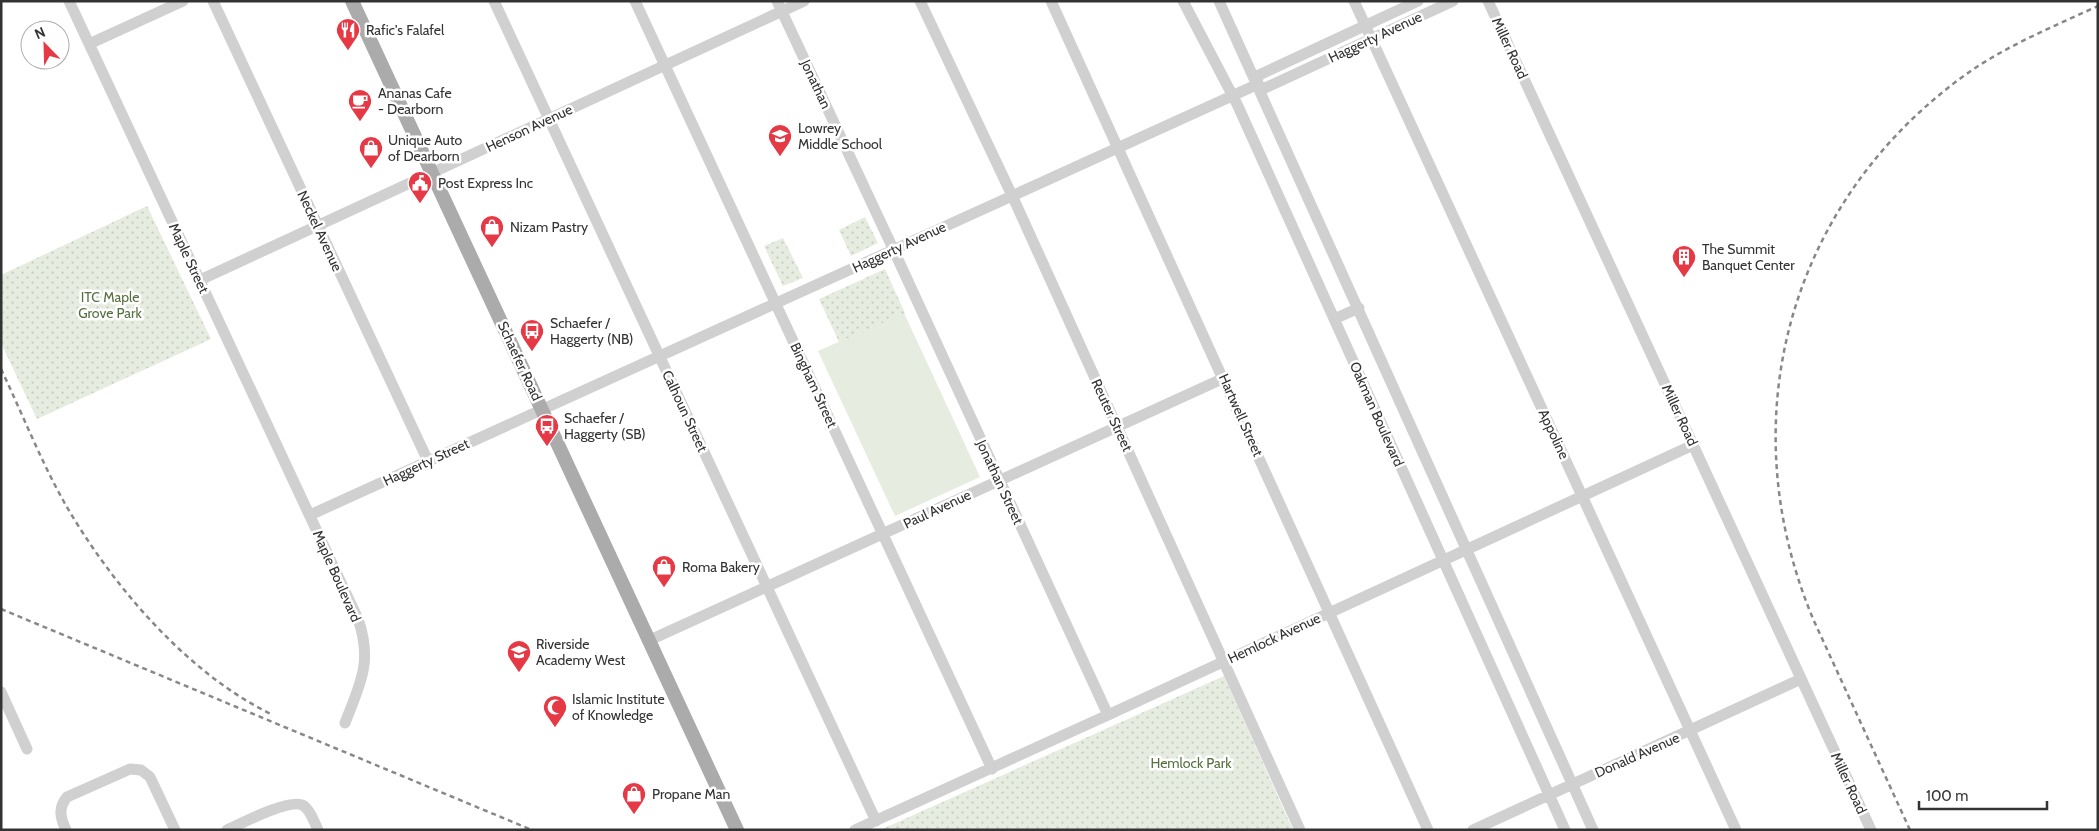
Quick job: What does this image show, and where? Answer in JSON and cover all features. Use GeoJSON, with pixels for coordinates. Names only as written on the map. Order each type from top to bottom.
{"type":"FeatureCollection","features":[{"type":"Feature","properties":{"kind":"main road","name":"Schaefer Road"},"geometry":{"type":"LineString","coordinates":[[352,1],[737,830]]}},
{"type":"Feature","properties":{"kind":"street","name":"Maple Street"},"geometry":{"type":"LineString","coordinates":[[69,1],[310,515]]}},
{"type":"Feature","properties":{"kind":"street"},"geometry":{"type":"LineString","coordinates":[[89,44],[183,1]]}},
{"type":"Feature","properties":{"kind":"street","name":"Neckel Avenue"},"geometry":{"type":"LineString","coordinates":[[213,1],[428,461]]}},
{"type":"Feature","properties":{"kind":"street","name":"Calhoun Street"},"geometry":{"type":"LineString","coordinates":[[494,1],[876,821]]}},
{"type":"Feature","properties":{"kind":"street","name":"Bingham Street"},"geometry":{"type":"LineString","coordinates":[[635,1],[992,768]]}},
{"type":"Feature","properties":{"kind":"street","name":"Henson Avenue"},"geometry":{"type":"LineString","coordinates":[[200,280],[664,65],[779,6],[804,1]]}},
{"type":"Feature","properties":{"kind":"street","name":"Reuter Street"},"geometry":{"type":"LineString","coordinates":[[920,1],[1011,195],[1300,830]]}},
{"type":"Feature","properties":{"kind":"street","name":"Hartwell Street"},"geometry":{"type":"LineString","coordinates":[[1051,1],[1428,830]]}},
{"type":"Feature","properties":{"kind":"street","name":"Oakman Boulevard"},"geometry":{"type":"LineString","coordinates":[[1183,1],[1232,96],[1565,830]]}},
{"type":"Feature","properties":{"kind":"street","name":"Oakman Boulevard"},"geometry":{"type":"LineString","coordinates":[[1219,1],[1593,830]]}},
{"type":"Feature","properties":{"kind":"street","name":"Appoline"},"geometry":{"type":"LineString","coordinates":[[1354,1],[1736,830]]}},
{"type":"Feature","properties":{"kind":"street","name":"Haggerty Avenue"},"geometry":{"type":"LineString","coordinates":[[1256,85],[1259,75],[1418,1]]}},
{"type":"Feature","properties":{"kind":"street","name":"Haggerty Avenue"},"geometry":{"type":"LineString","coordinates":[[542,409],[1256,85],[1265,88],[1371,39],[1429,6],[1453,1]]}},
{"type":"Feature","properties":{"kind":"street","name":"Miller Road"},"geometry":{"type":"LineString","coordinates":[[1488,1],[1871,830]]}},
{"type":"Feature","properties":{"kind":"street","name":"Jonathan"},"geometry":{"type":"LineString","coordinates":[[779,6],[894,249]]}},
{"type":"Feature","properties":{"kind":"street","name":"Haggerty Avenue"},"geometry":{"type":"LineString","coordinates":[[1313,50],[1318,63]]}},
{"type":"Feature","properties":{"kind":"street","name":"Jonathan Street"},"geometry":{"type":"LineString","coordinates":[[894,249],[1108,715]]}},
{"type":"Feature","properties":{"kind":"street"},"geometry":{"type":"LineString","coordinates":[[1334,320],[1359,308]]}},
{"type":"Feature","properties":{"kind":"street","name":"Paul Avenue"},"geometry":{"type":"LineString","coordinates":[[650,640],[1224,378]]}},
{"type":"Feature","properties":{"kind":"street","name":"Haggerty Street"},"geometry":{"type":"LineString","coordinates":[[310,515],[542,409]]}},
{"type":"Feature","properties":{"kind":"street","name":"Hemlock Avenue"},"geometry":{"type":"LineString","coordinates":[[855,830],[1693,445]]}},
{"type":"Feature","properties":{"kind":"street","name":"Maple Boulevard"},"geometry":{"type":"LineString","coordinates":[[310,515],[358,619],[366,652],[363,676],[345,723]]}},
{"type":"Feature","properties":{"kind":"street","name":"Donald Avenue"},"geometry":{"type":"LineString","coordinates":[[1473,830],[1801,679]]}},
{"type":"Feature","properties":{"kind":"street"},"geometry":{"type":"LineString","coordinates":[[1,692],[26,749]]}},
{"type":"Feature","properties":{"kind":"street"},"geometry":{"type":"LineString","coordinates":[[66,830],[60,815],[67,797],[118,773],[135,769],[144,772],[150,778],[175,830]]}},
{"type":"Feature","properties":{"kind":"street"},"geometry":{"type":"LineString","coordinates":[[227,830],[293,803],[302,804],[309,811],[318,830]]}},
{"type":"Feature","properties":{"kind":"green space","name":"ITC Maple Grove Park"},"geometry":{"type":"Polygon","coordinates":[[[147,206],[211,339],[37,419],[1,343],[1,275],[147,206]]]}},
{"type":"Feature","properties":{"kind":"green space"},"geometry":{"type":"Polygon","coordinates":[[[865,217],[878,243],[851,256],[839,230],[865,217]]]}},
{"type":"Feature","properties":{"kind":"green space"},"geometry":{"type":"Polygon","coordinates":[[[783,238],[803,278],[783,286],[764,246],[783,238]]]}},
{"type":"Feature","properties":{"kind":"green space"},"geometry":{"type":"Polygon","coordinates":[[[885,269],[905,313],[839,342],[819,299],[885,269]]]}},
{"type":"Feature","properties":{"kind":"green space"},"geometry":{"type":"Polygon","coordinates":[[[904,313],[980,477],[895,516],[818,351],[904,313]]]}},
{"type":"Feature","properties":{"kind":"green space","name":"Hemlock Park"},"geometry":{"type":"Polygon","coordinates":[[[1224,676],[1293,830],[880,830],[1224,676]]]}},
{"type":"Feature","properties":{"kind":"railway"},"geometry":{"type":"LineString","coordinates":[[1910,830],[1814,621],[1789,547],[1777,473],[1777,399],[1789,328],[1813,259],[1849,195],[1895,136],[1953,84],[1987,61],[2023,41],[2098,6]]}},
{"type":"Feature","properties":{"kind":"railway"},"geometry":{"type":"LineString","coordinates":[[1,369],[55,486],[83,533],[128,595],[181,651],[211,676],[241,697],[273,715]]}},
{"type":"Feature","properties":{"kind":"railway"},"geometry":{"type":"LineString","coordinates":[[1,609],[532,830]]}},
{"type":"Feature","properties":{"kind":"place","name":"Rafic's Falafel"},"geometry":{"type":"Point","coordinates":[348,51]}},
{"type":"Feature","properties":{"kind":"place","name":"Ananas Cafe - Dearborn"},"geometry":{"type":"Point","coordinates":[360,122]}},
{"type":"Feature","properties":{"kind":"place","name":"Lowrey Middle School"},"geometry":{"type":"Point","coordinates":[780,157]}},
{"type":"Feature","properties":{"kind":"place","name":"Unique Auto of Dearborn"},"geometry":{"type":"Point","coordinates":[371,169]}},
{"type":"Feature","properties":{"kind":"place","name":"Post Express Inc"},"geometry":{"type":"Point","coordinates":[420,204]}},
{"type":"Feature","properties":{"kind":"place","name":"Nizam Pastry"},"geometry":{"type":"Point","coordinates":[492,248]}},
{"type":"Feature","properties":{"kind":"place","name":"The Summit Banquet Center"},"geometry":{"type":"Point","coordinates":[1684,278]}},
{"type":"Feature","properties":{"kind":"place","name":"Schaefer / Haggerty (NB)"},"geometry":{"type":"Point","coordinates":[532,352]}},
{"type":"Feature","properties":{"kind":"place","name":"Schaefer / Haggerty (SB)"},"geometry":{"type":"Point","coordinates":[547,447]}},
{"type":"Feature","properties":{"kind":"place","name":"Roma Bakery"},"geometry":{"type":"Point","coordinates":[664,588]}},
{"type":"Feature","properties":{"kind":"place","name":"Riverside Academy West"},"geometry":{"type":"Point","coordinates":[519,673]}},
{"type":"Feature","properties":{"kind":"place","name":"Islamic Institute of Knowledge"},"geometry":{"type":"Point","coordinates":[555,728]}},
{"type":"Feature","properties":{"kind":"place","name":"Propane Man"},"geometry":{"type":"Point","coordinates":[634,815]}}]}
